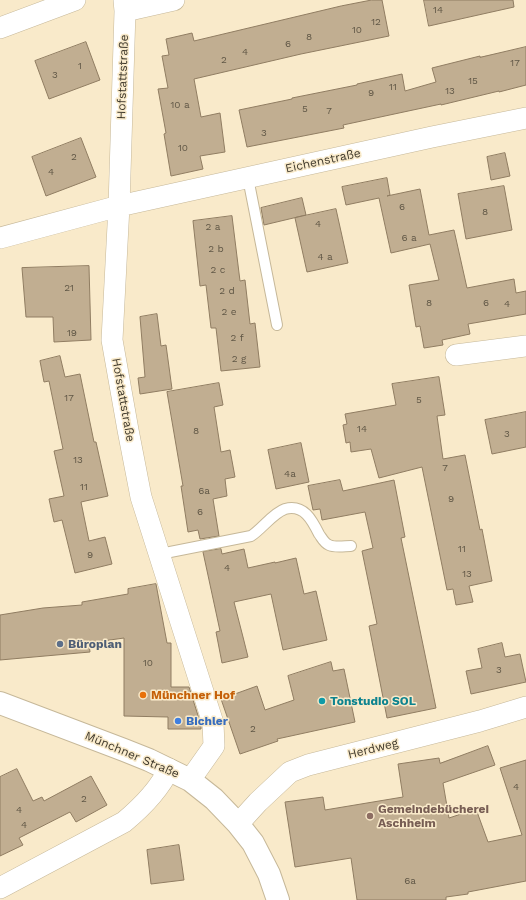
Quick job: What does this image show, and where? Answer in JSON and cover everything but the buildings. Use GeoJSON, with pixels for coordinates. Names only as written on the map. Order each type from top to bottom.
{"type":"FeatureCollection","features":[{"type":"Feature","properties":{"kind":"street"},"geometry":{"type":"LineString","coordinates":[[0,28],[74,0]]}},
{"type":"Feature","properties":{"kind":"street"},"geometry":{"type":"LineString","coordinates":[[125,6],[174,0]]}},
{"type":"Feature","properties":{"kind":"street","name":"Hofstattstraße"},"geometry":{"type":"LineString","coordinates":[[125,6],[119,206],[112,340],[141,498],[213,723],[214,746],[190,780]]}},
{"type":"Feature","properties":{"kind":"street","name":"Eichenstraße"},"geometry":{"type":"LineString","coordinates":[[0,238],[119,206],[432,137],[526,118]]}},
{"type":"Feature","properties":{"kind":"street"},"geometry":{"type":"LineString","coordinates":[[456,355],[526,346]]}},
{"type":"Feature","properties":{"kind":"street","name":"Münchner Straße"},"geometry":{"type":"LineString","coordinates":[[0,702],[124,750],[190,780],[214,799],[238,824],[253,843],[269,874],[278,900]]}},
{"type":"Feature","properties":{"kind":"street","name":"Herdweg"},"geometry":{"type":"LineString","coordinates":[[238,824],[258,802],[290,772],[308,765],[480,721],[526,707]]}},
{"type":"Feature","properties":{"kind":"street"},"geometry":{"type":"LineString","coordinates":[[0,888],[124,822],[142,806],[165,779],[169,770]]}},
{"type":"Feature","properties":{"kind":"lane"},"geometry":{"type":"LineString","coordinates":[[248,178],[277,325]]}},
{"type":"Feature","properties":{"kind":"lane"},"geometry":{"type":"LineString","coordinates":[[160,554],[251,536],[257,533],[272,518],[284,510],[294,508],[301,510],[309,517],[324,541],[329,545],[351,546]]}},
{"type":"Feature","properties":{"kind":"place","name":"Büroplan"},"geometry":{"type":"Point","coordinates":[60,644]}},
{"type":"Feature","properties":{"kind":"place","name":"Münchner Hof"},"geometry":{"type":"Point","coordinates":[143,695]}},
{"type":"Feature","properties":{"kind":"place","name":"Tonstudio SOL"},"geometry":{"type":"Point","coordinates":[322,701]}},
{"type":"Feature","properties":{"kind":"place","name":"Bichler"},"geometry":{"type":"Point","coordinates":[178,721]}},
{"type":"Feature","properties":{"kind":"place","name":"Gemeindebücherei Aschheim"},"geometry":{"type":"Point","coordinates":[370,816]}}]}
